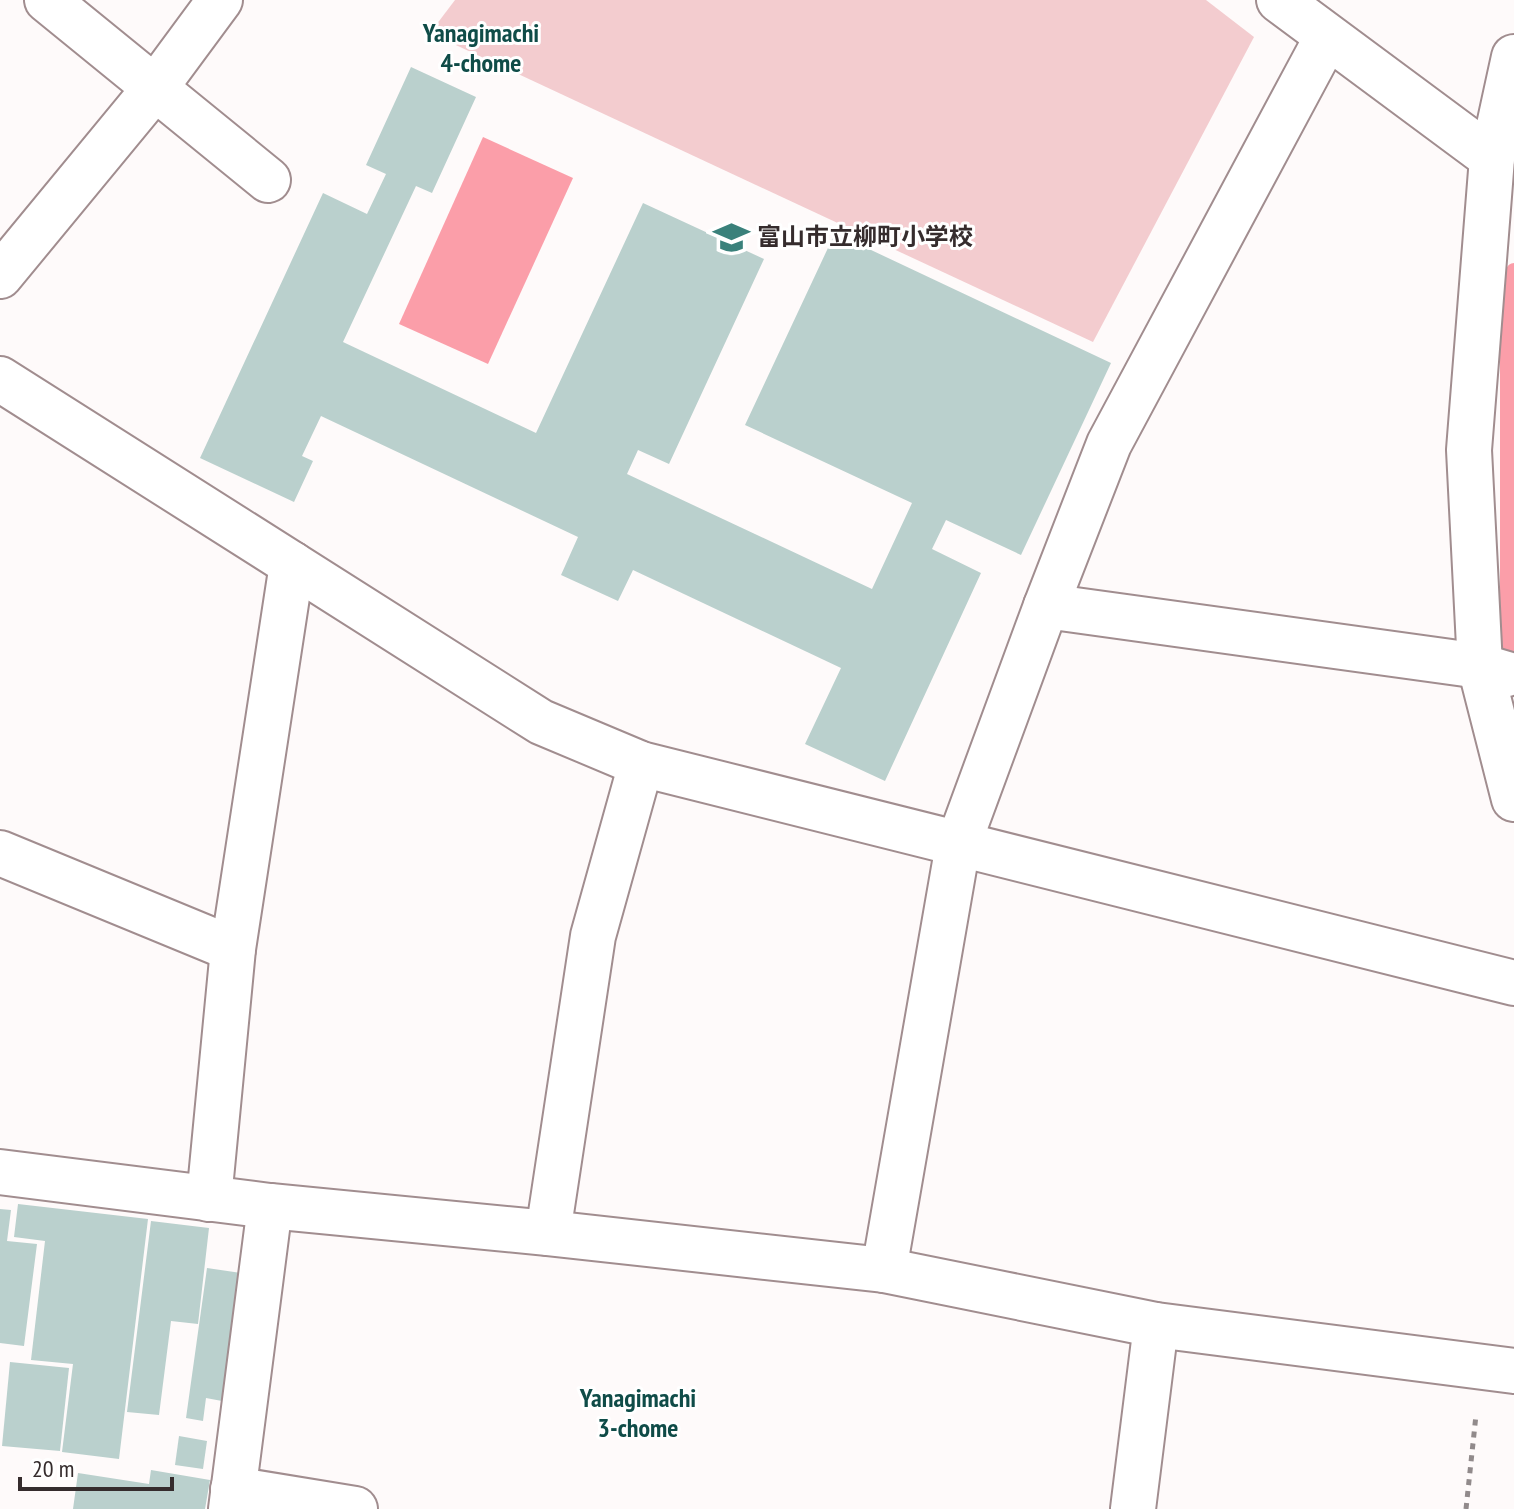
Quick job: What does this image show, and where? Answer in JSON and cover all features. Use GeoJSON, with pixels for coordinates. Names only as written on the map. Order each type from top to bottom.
{"type":"FeatureCollection","features":[{"type":"Feature","properties":{"kind":"street"},"geometry":{"type":"LineString","coordinates":[[47,0],[268,180]]}},
{"type":"Feature","properties":{"kind":"street"},"geometry":{"type":"LineString","coordinates":[[0,276],[155,88],[220,0]]}},
{"type":"Feature","properties":{"kind":"street"},"geometry":{"type":"LineString","coordinates":[[1279,0],[1492,158]]}},
{"type":"Feature","properties":{"kind":"street"},"geometry":{"type":"LineString","coordinates":[[884,1270],[958,845],[1109,444],[1327,37]]}},
{"type":"Feature","properties":{"kind":"street"},"geometry":{"type":"LineString","coordinates":[[1514,57],[1492,158],[1469,450],[1514,799]]}},
{"type":"Feature","properties":{"kind":"street"},"geometry":{"type":"LineString","coordinates":[[0,379],[541,722],[641,764],[1514,983]]}},
{"type":"Feature","properties":{"kind":"street"},"geometry":{"type":"LineString","coordinates":[[209,1199],[233,949],[292,564]]}},
{"type":"Feature","properties":{"kind":"street"},"geometry":{"type":"LineString","coordinates":[[1046,606],[1497,671]]}},
{"type":"Feature","properties":{"kind":"street"},"geometry":{"type":"LineString","coordinates":[[548,1233],[593,936],[641,764]]}},
{"type":"Feature","properties":{"kind":"street"},"geometry":{"type":"LineString","coordinates":[[0,853],[233,949]]}},
{"type":"Feature","properties":{"kind":"street"},"geometry":{"type":"LineString","coordinates":[[0,1172],[270,1206],[884,1270],[1156,1325],[1497,1369]]}},
{"type":"Feature","properties":{"kind":"street"},"geometry":{"type":"LineString","coordinates":[[270,1206],[232,1499],[355,1509]]}},
{"type":"Feature","properties":{"kind":"street"},"geometry":{"type":"LineString","coordinates":[[1133,1509],[1156,1325]]}},
{"type":"Feature","properties":{"kind":"path"},"geometry":{"type":"LineString","coordinates":[[1466,1509],[1497,1369]]}},
{"type":"Feature","properties":{"kind":"shaded area"},"geometry":{"type":"Polygon","coordinates":[[[455,0],[1206,0],[1254,37],[1093,342],[430,33],[455,0]]]}},
{"type":"Feature","properties":{"kind":"shaded area"},"geometry":{"type":"Polygon","coordinates":[[[483,137],[573,178],[488,364],[399,324],[483,137]]]}},
{"type":"Feature","properties":{"kind":"building"},"geometry":{"type":"Polygon","coordinates":[[[411,67],[476,97],[432,193],[416,186],[343,342],[536,433],[643,203],[764,259],[669,464],[638,450],[627,474],[872,589],[912,503],[745,425],[835,233],[1111,363],[1021,555],[946,520],[932,549],[981,573],[885,781],[805,744],[841,668],[633,570],[618,601],[561,575],[578,537],[321,416],[302,456],[313,461],[294,502],[200,458],[323,193],[367,214],[386,174],[366,165],[411,67]]]}},
{"type":"Feature","properties":{"kind":"building"},"geometry":{"type":"Polygon","coordinates":[[[18,1204],[148,1219],[119,1459],[62,1452],[73,1364],[31,1360],[45,1241],[14,1237],[18,1204]]]}},
{"type":"Feature","properties":{"kind":"building"},"geometry":{"type":"Polygon","coordinates":[[[0,1209],[11,1210],[7,1241],[37,1244],[24,1346],[0,1343],[0,1209]]]}},
{"type":"Feature","properties":{"kind":"building"},"geometry":{"type":"Polygon","coordinates":[[[151,1221],[209,1228],[198,1324],[171,1321],[159,1415],[127,1412],[151,1221]]]}},
{"type":"Feature","properties":{"kind":"building"},"geometry":{"type":"Polygon","coordinates":[[[207,1268],[241,1273],[222,1401],[206,1398],[203,1421],[186,1418],[207,1268]]]}},
{"type":"Feature","properties":{"kind":"building"},"geometry":{"type":"Polygon","coordinates":[[[10,1362],[69,1368],[60,1451],[2,1446],[10,1362]]]}},
{"type":"Feature","properties":{"kind":"building"},"geometry":{"type":"Polygon","coordinates":[[[179,1436],[207,1441],[203,1469],[175,1465],[179,1436]]]}},
{"type":"Feature","properties":{"kind":"building"},"geometry":{"type":"Polygon","coordinates":[[[151,1470],[210,1480],[205,1509],[73,1509],[78,1473],[149,1484],[151,1470]]]}},
{"type":"Feature","properties":{"kind":"waterway"},"geometry":{"type":"LineString","coordinates":[[1511,671],[1508,652],[1508,323],[1514,271]]}},
{"type":"Feature","properties":{"kind":"place","name":"富山市立柳町小学校"},"geometry":{"type":"Point","coordinates":[731,237]}},
{"type":"Feature","properties":{"kind":"district","name":"Yanagimachi 4-chome"},"geometry":{"type":"Point","coordinates":[481,48]}},
{"type":"Feature","properties":{"kind":"district","name":"Yanagimachi 3-chome"},"geometry":{"type":"Point","coordinates":[638,1413]}}]}
